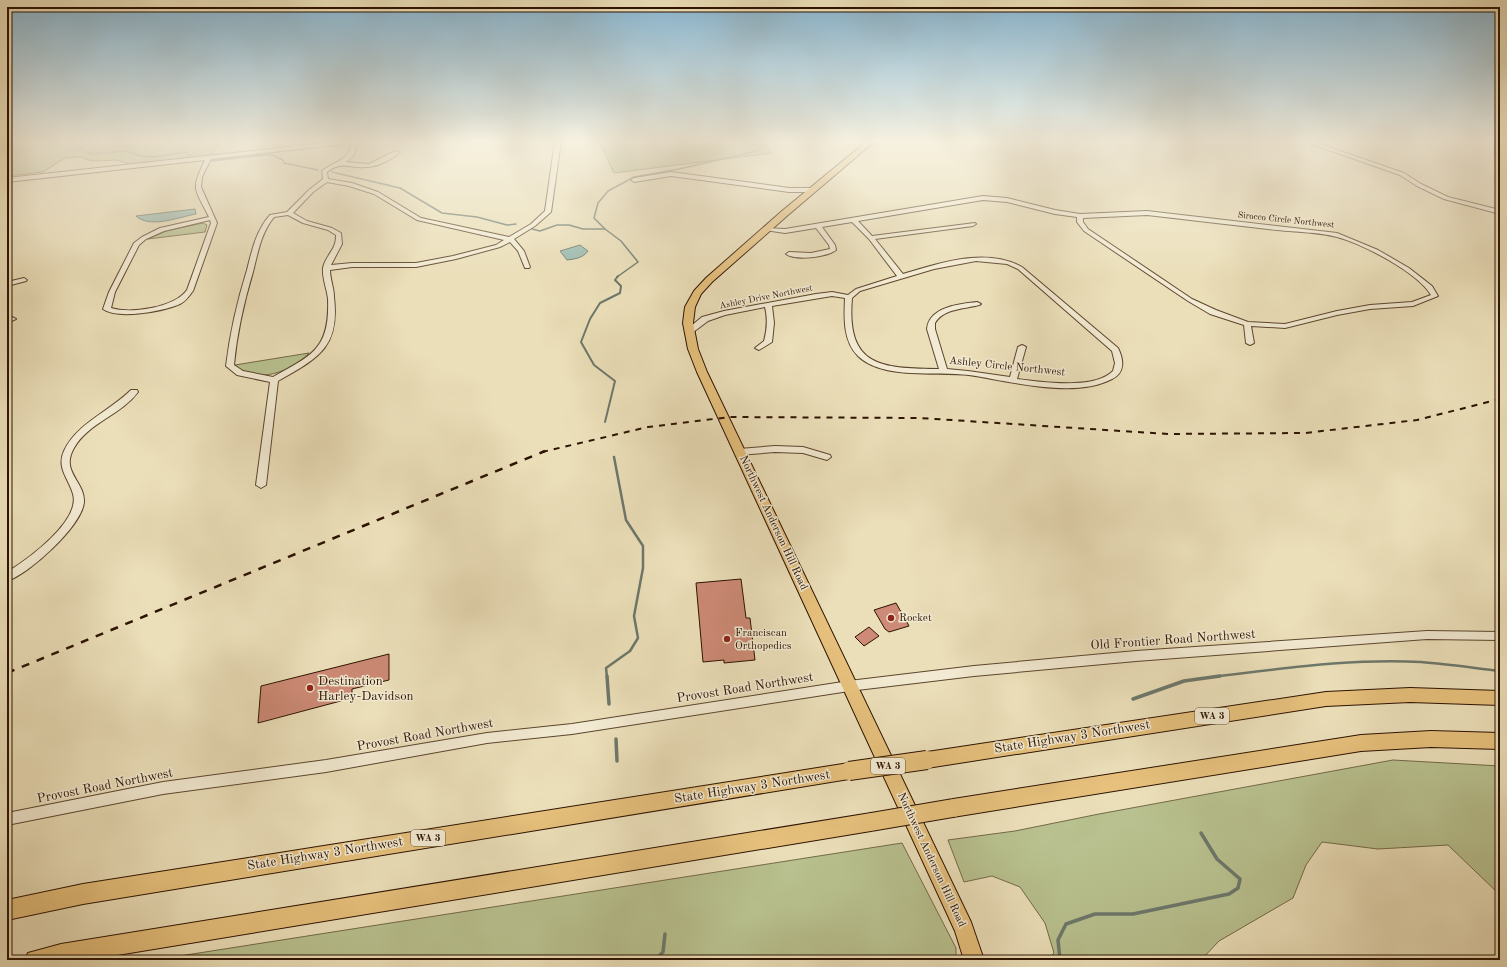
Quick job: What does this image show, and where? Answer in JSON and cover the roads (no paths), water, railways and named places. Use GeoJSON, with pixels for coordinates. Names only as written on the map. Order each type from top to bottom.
{"type":"FeatureCollection","features":[{"type":"Feature","properties":{"kind":"highway","name":"State Highway 3 Northwest"},"geometry":{"type":"LineString","coordinates":[[7,910],[83,894],[849,771],[1326,699],[1410,695],[1500,698]]}},
{"type":"Feature","properties":{"kind":"highway"},"geometry":{"type":"LineString","coordinates":[[35,960],[953,808],[1361,743],[1431,739],[1500,741]]}},
{"type":"Feature","properties":{"kind":"main road","name":"Northwest Anderson Hill Road"},"geometry":{"type":"LineString","coordinates":[[817,186],[767,229],[699,292],[690,308],[690,331],[698,362],[848,686],[964,929],[974,960]]}},
{"type":"Feature","properties":{"kind":"street"},"geometry":{"type":"LineString","coordinates":[[199,186],[213,218],[213,226],[190,290],[185,298],[164,306],[121,313],[107,309],[112,292],[136,244],[141,239],[164,229],[213,218]]}},
{"type":"Feature","properties":{"kind":"street"},"geometry":{"type":"LineString","coordinates":[[289,213],[305,222],[330,229],[338,234],[339,246],[329,258],[326,268],[331,299],[331,326],[326,345],[314,357],[274,380],[240,373],[230,366],[238,312],[260,233],[272,216],[289,213],[318,186]]}},
{"type":"Feature","properties":{"kind":"street"},"geometry":{"type":"LineString","coordinates":[[356,186],[376,193],[419,219],[510,239],[517,244],[522,252],[526,267]]}},
{"type":"Feature","properties":{"kind":"street"},"geometry":{"type":"LineString","coordinates":[[326,268],[352,265],[416,265],[498,246],[533,225],[548,212],[552,186]]}},
{"type":"Feature","properties":{"kind":"street"},"geometry":{"type":"LineString","coordinates":[[760,186],[789,190],[812,190]]}},
{"type":"Feature","properties":{"kind":"street"},"geometry":{"type":"LineString","coordinates":[[1421,186],[1446,198],[1500,212]]}},
{"type":"Feature","properties":{"kind":"street","name":"Sirocco Circle Northwest"},"geometry":{"type":"LineString","coordinates":[[767,229],[785,231],[854,221],[988,198],[1006,199],[1042,210],[1080,216],[1126,212],[1147,213],[1337,235],[1355,240],[1426,282],[1433,290],[1435,296],[1413,304],[1370,307],[1337,313],[1285,326],[1247,324],[1213,312],[1190,300],[1086,230],[1080,222],[1080,216]]}},
{"type":"Feature","properties":{"kind":"street"},"geometry":{"type":"LineString","coordinates":[[854,221],[871,238],[901,276]]}},
{"type":"Feature","properties":{"kind":"street"},"geometry":{"type":"LineString","coordinates":[[871,238],[973,224]]}},
{"type":"Feature","properties":{"kind":"street"},"geometry":{"type":"LineString","coordinates":[[788,254],[803,256],[826,253],[833,250],[832,245],[818,226]]}},
{"type":"Feature","properties":{"kind":"street","name":"Ashley Circle Northwest"},"geometry":{"type":"LineString","coordinates":[[976,259],[1009,262],[1031,275],[1111,345],[1115,350],[1119,369],[1108,379],[1087,385],[1013,380],[944,371],[891,368],[878,364],[860,354],[853,344],[849,331],[847,315],[849,297],[858,290],[901,276],[962,261],[976,259]]}},
{"type":"Feature","properties":{"kind":"street"},"geometry":{"type":"LineString","coordinates":[[7,284],[24,280]]}},
{"type":"Feature","properties":{"kind":"street","name":"Ashley Drive Northwest"},"geometry":{"type":"LineString","coordinates":[[690,331],[705,319],[724,313],[816,296],[832,294],[849,297]]}},
{"type":"Feature","properties":{"kind":"street"},"geometry":{"type":"LineString","coordinates":[[759,348],[768,342],[770,334],[771,316],[768,304]]}},
{"type":"Feature","properties":{"kind":"street"},"geometry":{"type":"LineString","coordinates":[[944,371],[931,329],[931,321],[935,316],[944,312],[977,304]]}},
{"type":"Feature","properties":{"kind":"street"},"geometry":{"type":"LineString","coordinates":[[1247,324],[1250,343]]}},
{"type":"Feature","properties":{"kind":"street"},"geometry":{"type":"LineString","coordinates":[[1013,380],[1022,347]]}},
{"type":"Feature","properties":{"kind":"street"},"geometry":{"type":"LineString","coordinates":[[261,485],[274,380]]}},
{"type":"Feature","properties":{"kind":"street"},"geometry":{"type":"LineString","coordinates":[[7,578],[39,554],[70,524],[77,511],[79,502],[74,484],[66,473],[65,463],[67,453],[82,433],[119,406],[134,392]]}},
{"type":"Feature","properties":{"kind":"street"},"geometry":{"type":"LineString","coordinates":[[739,452],[775,449],[803,450],[827,457]]}},
{"type":"Feature","properties":{"kind":"street","name":"Old Frontier Road Northwest"},"geometry":{"type":"LineString","coordinates":[[848,686],[974,671],[1136,656],[1427,635],[1500,636]]}},
{"type":"Feature","properties":{"kind":"street","name":"Provost Road Northwest"},"geometry":{"type":"LineString","coordinates":[[7,819],[164,788],[326,766],[487,738],[572,729],[848,686]]}},
{"type":"Feature","properties":{"kind":"water"},"geometry":{"type":"Polygon","coordinates":[[[195,209],[196,214],[157,222],[142,220],[136,216],[195,209]]]}},
{"type":"Feature","properties":{"kind":"water"},"geometry":{"type":"Polygon","coordinates":[[[580,245],[588,251],[579,258],[567,260],[560,251],[580,245]]]}},
{"type":"Feature","properties":{"kind":"waterway"},"geometry":{"type":"LineString","coordinates":[[392,186],[400,188],[442,213],[477,217],[507,225],[516,224]]}},
{"type":"Feature","properties":{"kind":"waterway"},"geometry":{"type":"LineString","coordinates":[[605,229],[594,218],[598,203],[608,191],[617,186]]}},
{"type":"Feature","properties":{"kind":"waterway"},"geometry":{"type":"LineString","coordinates":[[532,229],[540,231],[557,225],[569,225],[583,229],[605,229]]}},
{"type":"Feature","properties":{"kind":"waterway"},"geometry":{"type":"LineString","coordinates":[[605,229],[621,241],[638,262],[618,277]]}},
{"type":"Feature","properties":{"kind":"waterway"},"geometry":{"type":"LineString","coordinates":[[605,422],[615,381],[594,365],[581,342],[590,319],[600,303],[620,293],[621,286],[615,280],[618,277]]}},
{"type":"Feature","properties":{"kind":"waterway"},"geometry":{"type":"LineString","coordinates":[[607,677],[606,668],[630,651],[638,638],[634,616],[643,568],[643,546],[626,520],[614,457]]}},
{"type":"Feature","properties":{"kind":"waterway"},"geometry":{"type":"LineString","coordinates":[[1217,676],[1316,665],[1395,661],[1421,662],[1500,671]]}},
{"type":"Feature","properties":{"kind":"waterway"},"geometry":{"type":"LineString","coordinates":[[607,676],[609,704]]}},
{"type":"Feature","properties":{"kind":"waterway"},"geometry":{"type":"LineString","coordinates":[[1133,699],[1184,681],[1217,676]]}},
{"type":"Feature","properties":{"kind":"waterway"},"geometry":{"type":"LineString","coordinates":[[1212,677],[1217,676]]}},
{"type":"Feature","properties":{"kind":"waterway"},"geometry":{"type":"LineString","coordinates":[[616,739],[617,761]]}},
{"type":"Feature","properties":{"kind":"waterway"},"geometry":{"type":"LineString","coordinates":[[1060,960],[1058,940],[1066,924],[1095,914],[1133,914],[1229,894],[1238,888],[1240,879],[1217,859],[1201,833]]}},
{"type":"Feature","properties":{"kind":"waterway"},"geometry":{"type":"LineString","coordinates":[[655,960],[663,952],[665,934]]}},
{"type":"Feature","properties":{"kind":"railway"},"geometry":{"type":"LineString","coordinates":[[543,452],[648,427],[730,417],[920,418],[1168,434],[1305,433],[1417,420],[1500,399]]}},
{"type":"Feature","properties":{"kind":"railway"},"geometry":{"type":"LineString","coordinates":[[7,673],[543,452]]}},
{"type":"Feature","properties":{"kind":"place","name":"Rocket"},"geometry":{"type":"Point","coordinates":[891,618]}},
{"type":"Feature","properties":{"kind":"place","name":"Franciscan Orthopedics"},"geometry":{"type":"Point","coordinates":[727,639]}},
{"type":"Feature","properties":{"kind":"place","name":"Destination Harley-Davidson"},"geometry":{"type":"Point","coordinates":[310,688]}}]}
